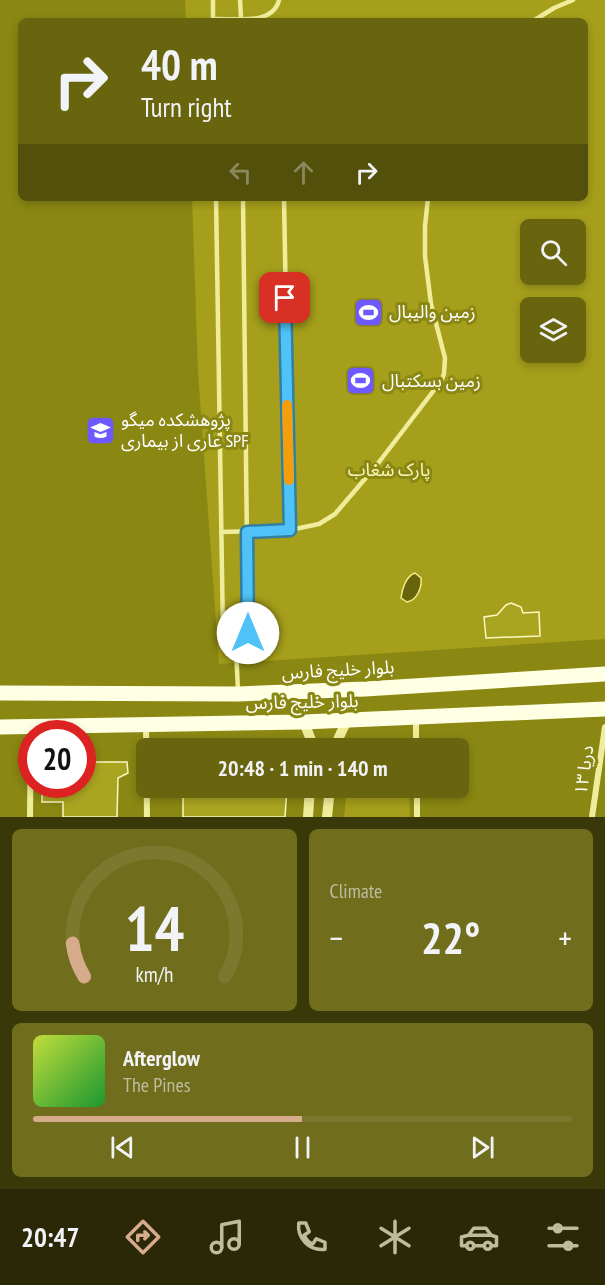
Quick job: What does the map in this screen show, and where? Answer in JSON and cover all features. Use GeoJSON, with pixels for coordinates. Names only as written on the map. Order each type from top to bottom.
{"type":"FeatureCollection","features":[{"type":"Feature","properties":{"kind":"main road","name":"بلوار خلیج ‌فارس"},"geometry":{"type":"LineString","coordinates":[[0,693],[141,712],[238,694],[376,689],[605,674]]}},
{"type":"Feature","properties":{"kind":"main road","name":"بلوار خلیج‌ فارس"},"geometry":{"type":"LineString","coordinates":[[78,720],[141,712],[304,722],[605,710]]}},
{"type":"Feature","properties":{"kind":"main road","name":"بلوار خلیج‌ فارس"},"geometry":{"type":"LineString","coordinates":[[0,727],[18,726]]}},
{"type":"Feature","properties":{"kind":"street"},"geometry":{"type":"LineString","coordinates":[[141,712],[147,817]]}},
{"type":"Feature","properties":{"kind":"street"},"geometry":{"type":"LineString","coordinates":[[416,718],[416,738]]}},
{"type":"Feature","properties":{"kind":"street"},"geometry":{"type":"LineString","coordinates":[[339,738],[347,720]]}},
{"type":"Feature","properties":{"kind":"street"},"geometry":{"type":"LineString","coordinates":[[304,722],[310,738]]}},
{"type":"Feature","properties":{"kind":"street","name":"دریا ۱۳"},"geometry":{"type":"LineString","coordinates":[[592,817],[605,727]]}},
{"type":"Feature","properties":{"kind":"street"},"geometry":{"type":"LineString","coordinates":[[30,798],[30,817]]}},
{"type":"Feature","properties":{"kind":"street"},"geometry":{"type":"LineString","coordinates":[[308,817],[309,798]]}},
{"type":"Feature","properties":{"kind":"street"},"geometry":{"type":"LineString","coordinates":[[327,817],[329,798]]}},
{"type":"Feature","properties":{"kind":"street"},"geometry":{"type":"LineString","coordinates":[[417,798],[417,817]]}},
{"type":"Feature","properties":{"kind":"lane"},"geometry":{"type":"LineString","coordinates":[[213,0],[213,18]]}},
{"type":"Feature","properties":{"kind":"lane"},"geometry":{"type":"LineString","coordinates":[[240,0],[241,18]]}},
{"type":"Feature","properties":{"kind":"lane"},"geometry":{"type":"LineString","coordinates":[[252,18],[269,15],[278,6],[279,0]]}},
{"type":"Feature","properties":{"kind":"lane"},"geometry":{"type":"LineString","coordinates":[[538,18],[573,0]]}},
{"type":"Feature","properties":{"kind":"lane"},"geometry":{"type":"LineString","coordinates":[[216,201],[223,634],[236,648],[238,694]]}},
{"type":"Feature","properties":{"kind":"lane"},"geometry":{"type":"LineString","coordinates":[[236,648],[248,633],[243,201]]}},
{"type":"Feature","properties":{"kind":"lane"},"geometry":{"type":"LineString","coordinates":[[284,201],[290,530]]}},
{"type":"Feature","properties":{"kind":"lane"},"geometry":{"type":"LineString","coordinates":[[221,532],[290,530],[319,524],[341,510],[441,381],[445,358],[431,304],[424,256],[428,201]]}},
{"type":"Feature","properties":{"kind":"green space","name":"پارک شغاب"},"geometry":{"type":"Polygon","coordinates":[[[185,0],[605,0],[605,639],[219,664],[198,372],[192,201],[588,201],[588,18],[186,18],[185,0]]]}},
{"type":"Feature","properties":{"kind":"green space"},"geometry":{"type":"Polygon","coordinates":[[[346,798],[409,798],[410,817],[344,817],[346,798]]]}},
{"type":"Feature","properties":{"kind":"shaded area"},"geometry":{"type":"Polygon","coordinates":[[[415,573],[421,578],[421,586],[414,599],[407,602],[401,598],[402,591],[407,580],[415,573]]]}},
{"type":"Feature","properties":{"kind":"building"},"geometry":{"type":"Polygon","coordinates":[[[511,603],[521,607],[523,613],[539,612],[540,636],[486,638],[484,617],[497,615],[511,603]]]}},
{"type":"Feature","properties":{"kind":"building"},"geometry":{"type":"Polygon","coordinates":[[[96,762],[127,762],[128,773],[118,778],[117,817],[63,817],[63,802],[42,802],[42,798],[96,798],[96,762]]]}},
{"type":"Feature","properties":{"kind":"building"},"geometry":{"type":"Polygon","coordinates":[[[183,798],[286,798],[285,817],[183,817],[183,798]]]}},
{"type":"Feature","properties":{"kind":"slow traffic"},"geometry":{"type":"LineString","coordinates":[[287,405],[289,480]]}},
{"type":"Feature","properties":{"kind":"place","name":"زمین والیبال"},"geometry":{"type":"Point","coordinates":[368,312]}},
{"type":"Feature","properties":{"kind":"place","name":"زمین بسکتبال"},"geometry":{"type":"Point","coordinates":[361,381]}},
{"type":"Feature","properties":{"kind":"place","name":"پژوهشکده میگو عاری از بیماری SPF"},"geometry":{"type":"Point","coordinates":[100,430]}},
{"type":"Feature","properties":{"kind":"route"},"geometry":{"type":"LineString","coordinates":[[248,633],[247,532],[290,530],[285,298]]}}]}
